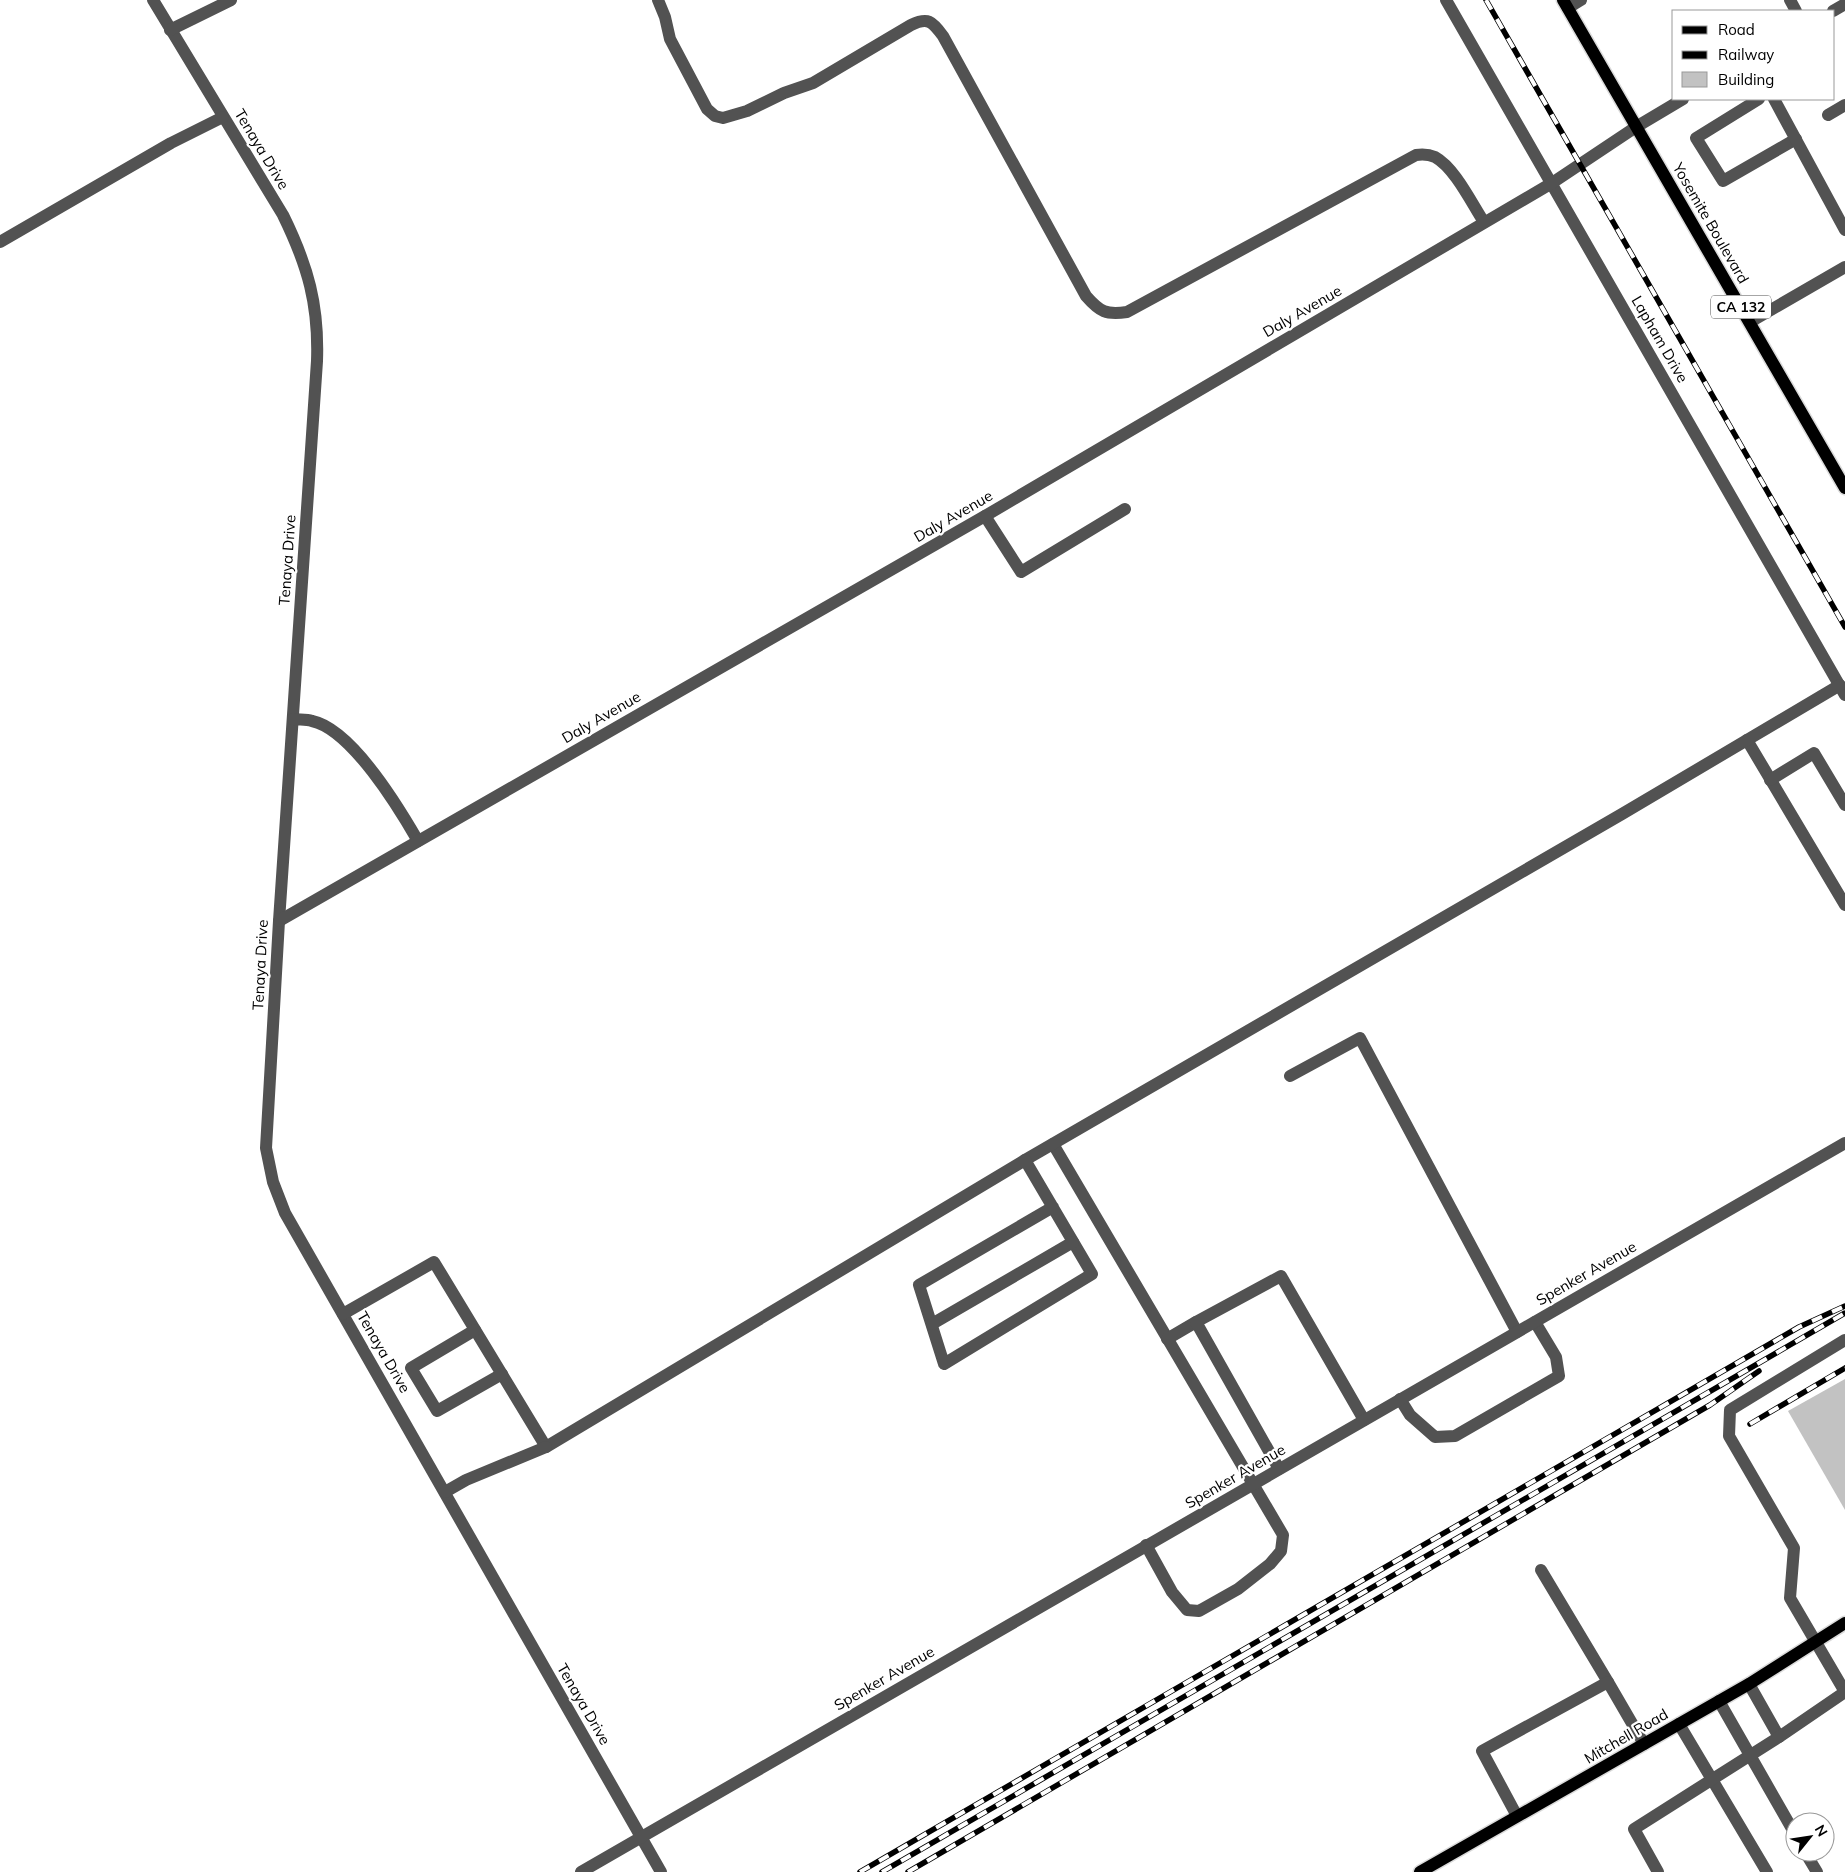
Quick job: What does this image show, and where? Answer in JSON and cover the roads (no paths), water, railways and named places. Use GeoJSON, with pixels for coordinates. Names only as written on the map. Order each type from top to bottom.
{"type":"FeatureCollection","features":[{"type":"Feature","properties":{"kind":"main road","name":"Yosemite Boulevard"},"geometry":{"type":"LineString","coordinates":[[1566,4],[1845,488]]}},
{"type":"Feature","properties":{"kind":"main road","name":"Mitchell Road"},"geometry":{"type":"LineString","coordinates":[[1420,1872],[1749,1684],[1845,1623]]}},
{"type":"Feature","properties":{"kind":"street","name":"Tenaya Drive"},"geometry":{"type":"LineString","coordinates":[[153,0],[283,216],[299,247],[310,282],[316,312],[317,361],[278,921],[266,1148],[273,1182],[285,1213],[661,1872]]}},
{"type":"Feature","properties":{"kind":"street"},"geometry":{"type":"LineString","coordinates":[[170,30],[231,0]]}},
{"type":"Feature","properties":{"kind":"street"},"geometry":{"type":"LineString","coordinates":[[658,0],[665,17],[670,38],[707,109],[715,116],[723,118],[747,111],[784,93],[813,83],[911,25],[920,21],[930,21],[943,36],[1086,296],[1097,308],[1112,314],[1127,312],[1416,155],[1426,154],[1435,157],[1445,165],[1484,222]]}},
{"type":"Feature","properties":{"kind":"street","name":"Lapham Drive"},"geometry":{"type":"LineString","coordinates":[[1446,0],[1842,690]]}},
{"type":"Feature","properties":{"kind":"street"},"geometry":{"type":"LineString","coordinates":[[1566,4],[1581,0]]}},
{"type":"Feature","properties":{"kind":"street","name":"Daly Avenue"},"geometry":{"type":"LineString","coordinates":[[278,921],[986,516],[1552,182],[1681,100]]}},
{"type":"Feature","properties":{"kind":"street"},"geometry":{"type":"LineString","coordinates":[[1757,100],[1696,138],[1723,181],[1796,139]]}},
{"type":"Feature","properties":{"kind":"street"},"geometry":{"type":"LineString","coordinates":[[1775,100],[1845,230]]}},
{"type":"Feature","properties":{"kind":"street"},"geometry":{"type":"LineString","coordinates":[[1828,115],[1845,105]]}},
{"type":"Feature","properties":{"kind":"street"},"geometry":{"type":"LineString","coordinates":[[0,242],[171,143],[224,117]]}},
{"type":"Feature","properties":{"kind":"street"},"geometry":{"type":"LineString","coordinates":[[1750,322],[1845,267]]}},
{"type":"Feature","properties":{"kind":"street"},"geometry":{"type":"LineString","coordinates":[[986,516],[1021,572],[1125,509]]}},
{"type":"Feature","properties":{"kind":"street"},"geometry":{"type":"LineString","coordinates":[[444,1492],[466,1480],[546,1447],[1025,1160],[1747,740],[1842,690]]}},
{"type":"Feature","properties":{"kind":"street"},"geometry":{"type":"LineString","coordinates":[[293,719],[313,721],[339,734],[357,753],[396,804],[418,841]]}},
{"type":"Feature","properties":{"kind":"street"},"geometry":{"type":"LineString","coordinates":[[1747,740],[1845,905]]}},
{"type":"Feature","properties":{"kind":"street"},"geometry":{"type":"LineString","coordinates":[[1770,780],[1814,754],[1845,805]]}},
{"type":"Feature","properties":{"kind":"street"},"geometry":{"type":"LineString","coordinates":[[1290,1076],[1360,1038],[1517,1332]]}},
{"type":"Feature","properties":{"kind":"street","name":"Spenker Avenue"},"geometry":{"type":"LineString","coordinates":[[580,1872],[1845,1143]]}},
{"type":"Feature","properties":{"kind":"street"},"geometry":{"type":"LineString","coordinates":[[1053,1144],[1283,1534],[1281,1551],[1270,1564],[1238,1589],[1199,1611],[1187,1610],[1172,1592],[1146,1545]]}},
{"type":"Feature","properties":{"kind":"street"},"geometry":{"type":"LineString","coordinates":[[1025,1160],[1074,1242],[1092,1274],[944,1364],[919,1284],[1053,1207]]}},
{"type":"Feature","properties":{"kind":"street"},"geometry":{"type":"LineString","coordinates":[[932,1324],[1074,1242]]}},
{"type":"Feature","properties":{"kind":"street"},"geometry":{"type":"LineString","coordinates":[[343,1314],[434,1262],[546,1447]]}},
{"type":"Feature","properties":{"kind":"street"},"geometry":{"type":"LineString","coordinates":[[1167,1339],[1281,1276],[1364,1420]]}},
{"type":"Feature","properties":{"kind":"street"},"geometry":{"type":"LineString","coordinates":[[1196,1322],[1279,1469]]}},
{"type":"Feature","properties":{"kind":"street"},"geometry":{"type":"LineString","coordinates":[[1400,1399],[1410,1415],[1435,1437],[1455,1436],[1559,1376],[1556,1357],[1535,1322]]}},
{"type":"Feature","properties":{"kind":"street"},"geometry":{"type":"LineString","coordinates":[[475,1330],[411,1368],[437,1411],[502,1374]]}},
{"type":"Feature","properties":{"kind":"street"},"geometry":{"type":"LineString","coordinates":[[1658,1872],[1634,1829],[1845,1692],[1790,1598],[1794,1548],[1730,1436],[1730,1410],[1845,1340]]}},
{"type":"Feature","properties":{"kind":"street"},"geometry":{"type":"LineString","coordinates":[[1541,1570],[1644,1744]]}},
{"type":"Feature","properties":{"kind":"street"},"geometry":{"type":"LineString","coordinates":[[1517,1816],[1482,1751],[1608,1682]]}},
{"type":"Feature","properties":{"kind":"street"},"geometry":{"type":"LineString","coordinates":[[1749,1684],[1778,1737]]}},
{"type":"Feature","properties":{"kind":"street"},"geometry":{"type":"LineString","coordinates":[[1719,1701],[1785,1817]]}},
{"type":"Feature","properties":{"kind":"street"},"geometry":{"type":"LineString","coordinates":[[1680,1724],[1767,1872]]}},
{"type":"Feature","properties":{"kind":"railway"},"geometry":{"type":"LineString","coordinates":[[1486,0],[1845,627]]}},
{"type":"Feature","properties":{"kind":"railway"},"geometry":{"type":"LineString","coordinates":[[860,1872],[1799,1327],[1845,1306]]}},
{"type":"Feature","properties":{"kind":"railway"},"geometry":{"type":"LineString","coordinates":[[882,1872],[1845,1313]]}},
{"type":"Feature","properties":{"kind":"railway"},"geometry":{"type":"LineString","coordinates":[[1750,1424],[1845,1368]]}},
{"type":"Feature","properties":{"kind":"railway"},"geometry":{"type":"LineString","coordinates":[[908,1872],[1710,1405],[1759,1371]]}}]}
